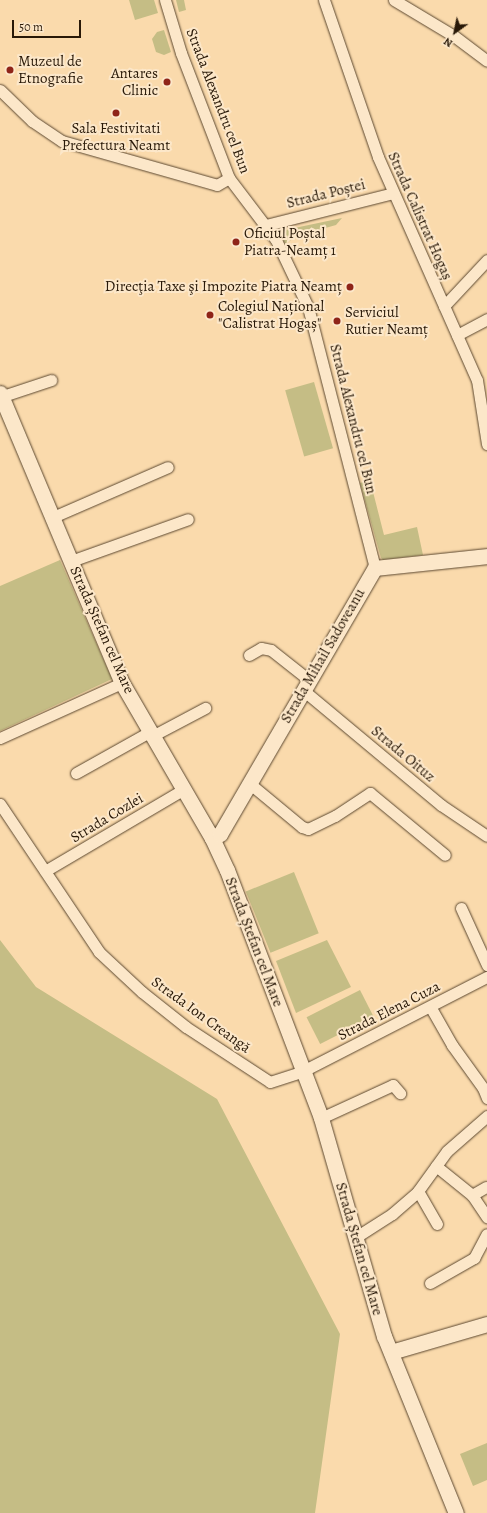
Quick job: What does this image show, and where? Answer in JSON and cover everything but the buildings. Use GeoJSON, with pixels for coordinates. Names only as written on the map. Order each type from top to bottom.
{"type":"FeatureCollection","features":[{"type":"Feature","properties":{"kind":"street","name":"Strada Alexandru cel Bun"},"geometry":{"type":"LineString","coordinates":[[165,0],[181,53],[229,178],[276,240],[308,307],[375,568]]}},
{"type":"Feature","properties":{"kind":"street","name":"Strada Calistrat Hogaș"},"geometry":{"type":"LineString","coordinates":[[324,0],[378,157],[477,380],[487,444]]}},
{"type":"Feature","properties":{"kind":"street"},"geometry":{"type":"LineString","coordinates":[[394,0],[454,36],[487,61]]}},
{"type":"Feature","properties":{"kind":"street"},"geometry":{"type":"LineString","coordinates":[[0,90],[32,121],[62,141],[217,185],[229,178]]}},
{"type":"Feature","properties":{"kind":"street","name":"Strada Poștei"},"geometry":{"type":"LineString","coordinates":[[266,226],[393,193]]}},
{"type":"Feature","properties":{"kind":"street"},"geometry":{"type":"LineString","coordinates":[[444,306],[487,260]]}},
{"type":"Feature","properties":{"kind":"street"},"geometry":{"type":"LineString","coordinates":[[457,335],[487,319]]}},
{"type":"Feature","properties":{"kind":"street"},"geometry":{"type":"LineString","coordinates":[[0,395],[52,380]]}},
{"type":"Feature","properties":{"kind":"street","name":"Strada Ștefan cel Mare"},"geometry":{"type":"LineString","coordinates":[[0,395],[122,683],[212,838],[322,1118],[369,1288],[391,1352],[456,1513]]}},
{"type":"Feature","properties":{"kind":"street"},"geometry":{"type":"LineString","coordinates":[[52,518],[168,466]]}},
{"type":"Feature","properties":{"kind":"street"},"geometry":{"type":"LineString","coordinates":[[71,561],[188,519]]}},
{"type":"Feature","properties":{"kind":"street"},"geometry":{"type":"LineString","coordinates":[[375,568],[487,556]]}},
{"type":"Feature","properties":{"kind":"street","name":"Strada Mihail Sadoveanu"},"geometry":{"type":"LineString","coordinates":[[212,838],[220,834],[375,568]]}},
{"type":"Feature","properties":{"kind":"street","name":"Strada Oituz"},"geometry":{"type":"LineString","coordinates":[[250,655],[261,648],[271,650],[306,685],[441,805],[487,836]]}},
{"type":"Feature","properties":{"kind":"street"},"geometry":{"type":"LineString","coordinates":[[0,738],[122,683]]}},
{"type":"Feature","properties":{"kind":"street"},"geometry":{"type":"LineString","coordinates":[[76,773],[152,733],[205,708]]}},
{"type":"Feature","properties":{"kind":"street"},"geometry":{"type":"LineString","coordinates":[[249,783],[302,827],[308,829],[329,820],[370,793],[445,855]]}},
{"type":"Feature","properties":{"kind":"street","name":"Strada Cozlei"},"geometry":{"type":"LineString","coordinates":[[45,871],[184,789]]}},
{"type":"Feature","properties":{"kind":"street","name":"Strada Ion Creangă"},"geometry":{"type":"LineString","coordinates":[[0,804],[99,952],[142,992],[186,1027],[270,1082],[304,1071]]}},
{"type":"Feature","properties":{"kind":"street"},"geometry":{"type":"LineString","coordinates":[[461,908],[487,965]]}},
{"type":"Feature","properties":{"kind":"street","name":"Strada Elena Cuza"},"geometry":{"type":"LineString","coordinates":[[304,1071],[431,1008],[487,977]]}},
{"type":"Feature","properties":{"kind":"street"},"geometry":{"type":"LineString","coordinates":[[431,1008],[452,1045],[483,1088],[487,1098]]}},
{"type":"Feature","properties":{"kind":"street"},"geometry":{"type":"LineString","coordinates":[[322,1118],[393,1085],[400,1092]]}},
{"type":"Feature","properties":{"kind":"street"},"geometry":{"type":"LineString","coordinates":[[356,1237],[392,1214],[418,1191],[447,1151],[487,1116]]}},
{"type":"Feature","properties":{"kind":"street"},"geometry":{"type":"LineString","coordinates":[[436,1166],[472,1195],[487,1217]]}},
{"type":"Feature","properties":{"kind":"street"},"geometry":{"type":"LineString","coordinates":[[472,1195],[486,1187]]}},
{"type":"Feature","properties":{"kind":"street"},"geometry":{"type":"LineString","coordinates":[[418,1191],[437,1224]]}},
{"type":"Feature","properties":{"kind":"street"},"geometry":{"type":"LineString","coordinates":[[430,1283],[474,1258],[487,1234]]}},
{"type":"Feature","properties":{"kind":"street"},"geometry":{"type":"LineString","coordinates":[[391,1352],[487,1324]]}},
{"type":"Feature","properties":{"kind":"shaded area"},"geometry":{"type":"Polygon","coordinates":[[[129,0],[154,0],[158,13],[135,20],[129,0]]]}},
{"type":"Feature","properties":{"kind":"shaded area"},"geometry":{"type":"Polygon","coordinates":[[[176,0],[184,0],[186,10],[179,12],[176,0]]]}},
{"type":"Feature","properties":{"kind":"shaded area"},"geometry":{"type":"Polygon","coordinates":[[[164,30],[171,52],[164,55],[156,52],[152,39],[157,32],[164,30]]]}},
{"type":"Feature","properties":{"kind":"shaded area"},"geometry":{"type":"Polygon","coordinates":[[[342,218],[336,225],[297,236],[285,244],[280,234],[285,230],[342,218]]]}},
{"type":"Feature","properties":{"kind":"shaded area"},"geometry":{"type":"Polygon","coordinates":[[[314,382],[333,448],[304,457],[285,390],[314,382]]]}},
{"type":"Feature","properties":{"kind":"shaded area"},"geometry":{"type":"Polygon","coordinates":[[[370,480],[384,535],[417,527],[423,555],[383,560],[381,558],[360,483],[370,480]]]}},
{"type":"Feature","properties":{"kind":"shaded area"},"geometry":{"type":"Polygon","coordinates":[[[60,560],[112,679],[0,731],[0,586],[60,560]]]}},
{"type":"Feature","properties":{"kind":"shaded area"},"geometry":{"type":"Polygon","coordinates":[[[294,872],[319,933],[271,953],[246,891],[294,872]]]}},
{"type":"Feature","properties":{"kind":"shaded area"},"geometry":{"type":"Polygon","coordinates":[[[0,940],[36,987],[217,1099],[340,1334],[315,1513],[0,1513],[0,940]]]}},
{"type":"Feature","properties":{"kind":"shaded area"},"geometry":{"type":"Polygon","coordinates":[[[327,940],[351,987],[296,1013],[276,961],[327,940]]]}},
{"type":"Feature","properties":{"kind":"shaded area"},"geometry":{"type":"Polygon","coordinates":[[[360,990],[374,1017],[320,1044],[307,1017],[360,990]]]}},
{"type":"Feature","properties":{"kind":"shaded area"},"geometry":{"type":"Polygon","coordinates":[[[487,1443],[487,1480],[473,1486],[460,1454],[487,1443]]]}},
{"type":"Feature","properties":{"kind":"place","name":"Muzeul de Etnografie"},"geometry":{"type":"Point","coordinates":[10,70]}},
{"type":"Feature","properties":{"kind":"place","name":"Antares Clinic"},"geometry":{"type":"Point","coordinates":[167,82]}},
{"type":"Feature","properties":{"kind":"place","name":"Sala Festivitati Prefectura Neamt"},"geometry":{"type":"Point","coordinates":[116,113]}},
{"type":"Feature","properties":{"kind":"place","name":"Oficiul Poștal Piatra-Neamț 1"},"geometry":{"type":"Point","coordinates":[236,242]}},
{"type":"Feature","properties":{"kind":"place","name":"Direcţia Taxe şi Impozite Piatra Neamț"},"geometry":{"type":"Point","coordinates":[350,287]}},
{"type":"Feature","properties":{"kind":"place","name":"Colegiul Național \"Calistrat Hogaș\""},"geometry":{"type":"Point","coordinates":[210,315]}},
{"type":"Feature","properties":{"kind":"place","name":"Serviciul Rutier Neamț"},"geometry":{"type":"Point","coordinates":[337,321]}}]}
